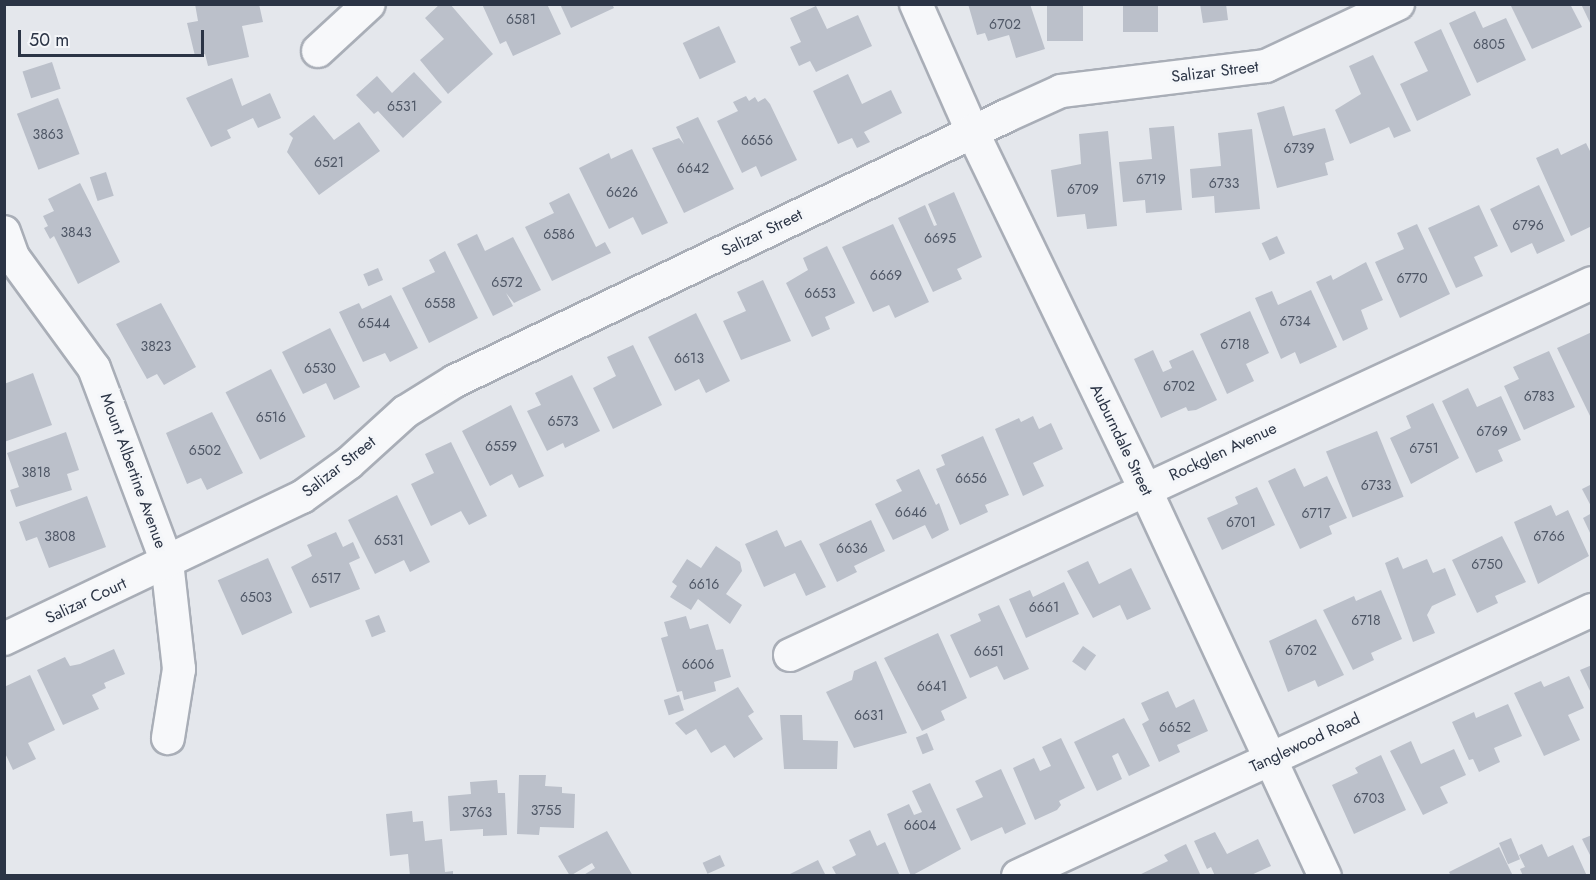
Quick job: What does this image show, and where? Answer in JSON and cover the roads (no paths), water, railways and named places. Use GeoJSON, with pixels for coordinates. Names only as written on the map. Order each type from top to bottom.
{"type":"FeatureCollection","features":[{"type":"Feature","properties":{"kind":"street"},"geometry":{"type":"LineString","coordinates":[[318,51],[369,4]]}},
{"type":"Feature","properties":{"kind":"street","name":"Auburndale Street"},"geometry":{"type":"LineString","coordinates":[[916,4],[972,131],[1145,489],[1325,876]]}},
{"type":"Feature","properties":{"kind":"street","name":"Salizar Street"},"geometry":{"type":"LineString","coordinates":[[167,562],[302,497],[349,463],[405,412],[455,381],[972,131],[1061,91],[1266,66],[1398,4]]}},
{"type":"Feature","properties":{"kind":"street","name":"Mount Albertine Avenue"},"geometry":{"type":"LineString","coordinates":[[4,232],[13,258],[94,368],[167,562],[179,669],[168,738]]}},
{"type":"Feature","properties":{"kind":"street","name":"Rockglen Avenue"},"geometry":{"type":"LineString","coordinates":[[790,655],[1592,283]]}},
{"type":"Feature","properties":{"kind":"street","name":"Salizar Court"},"geometry":{"type":"LineString","coordinates":[[4,639],[167,562]]}},
{"type":"Feature","properties":{"kind":"street","name":"Tanglewood Road"},"geometry":{"type":"LineString","coordinates":[[1018,876],[1592,610]]}}]}
